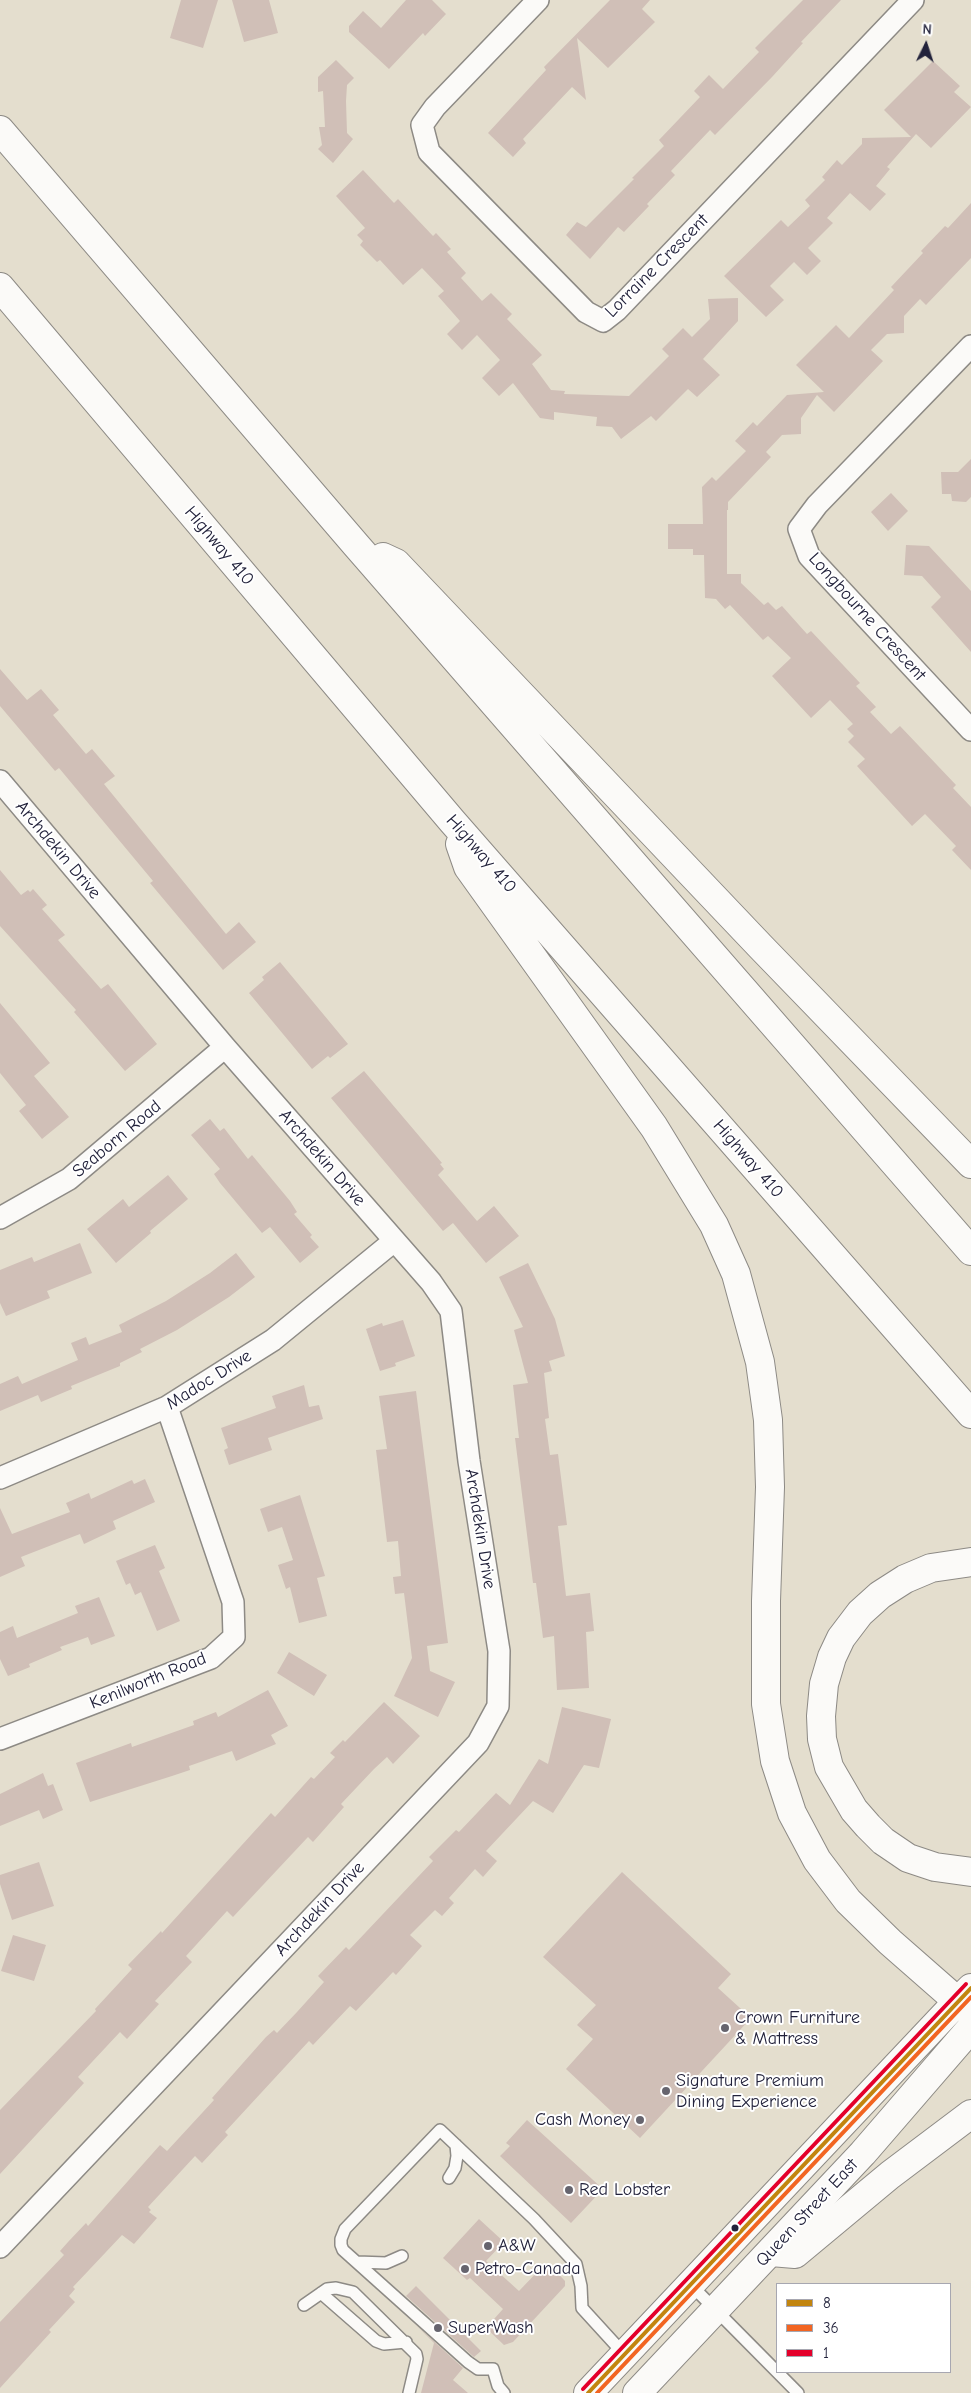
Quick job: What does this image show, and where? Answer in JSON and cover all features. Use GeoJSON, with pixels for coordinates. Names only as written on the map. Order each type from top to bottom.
{"type":"FeatureCollection","features":[{"type":"Feature","properties":{"kind":"main road"},"geometry":{"type":"LineString","coordinates":[[0,130],[356,545],[971,1251]]}},
{"type":"Feature","properties":{"kind":"main road","name":"Highway 410"},"geometry":{"type":"LineString","coordinates":[[0,287],[452,821],[971,1414]]}},
{"type":"Feature","properties":{"kind":"main road"},"geometry":{"type":"LineString","coordinates":[[356,545],[396,563],[760,946],[971,1164]]}},
{"type":"Feature","properties":{"kind":"main road"},"geometry":{"type":"LineString","coordinates":[[452,821],[468,867],[654,1126],[714,1225],[736,1274],[760,1362],[768,1420],[770,1486],[766,1601],[766,1704],[770,1735],[782,1787],[803,1836],[817,1860],[848,1902],[890,1942],[967,2000]]}},
{"type":"Feature","properties":{"kind":"main road"},"geometry":{"type":"LineString","coordinates":[[971,1562],[931,1568],[905,1579],[880,1595],[860,1613],[841,1638],[832,1657],[824,1684],[821,1716],[822,1739],[829,1767],[854,1810],[868,1826],[883,1841],[908,1858],[936,1867],[971,1872]]}},
{"type":"Feature","properties":{"kind":"main road","name":"Queen Street East"},"geometry":{"type":"LineString","coordinates":[[588,2393],[690,2284],[967,2000]]}},
{"type":"Feature","properties":{"kind":"main road","name":"Queen Street East"},"geometry":{"type":"LineString","coordinates":[[637,2393],[863,2153],[971,2028]]}},
{"type":"Feature","properties":{"kind":"main road"},"geometry":{"type":"LineString","coordinates":[[771,2252],[795,2254],[890,2175],[971,2114]]}},
{"type":"Feature","properties":{"kind":"street","name":"Lorraine Crescent"},"geometry":{"type":"LineString","coordinates":[[538,0],[435,107],[422,126],[429,152],[586,312],[602,321],[617,310],[912,0]]}},
{"type":"Feature","properties":{"kind":"street","name":"Longbourne Crescent"},"geometry":{"type":"LineString","coordinates":[[971,346],[817,505],[799,529],[809,556],[971,730]]}},
{"type":"Feature","properties":{"kind":"street","name":"Archdekin Drive"},"geometry":{"type":"LineString","coordinates":[[0,781],[225,1047],[431,1282],[451,1312],[469,1461],[499,1651],[498,1706],[478,1743],[0,2247]]}},
{"type":"Feature","properties":{"kind":"street","name":"Seaborn Road"},"geometry":{"type":"LineString","coordinates":[[0,1218],[69,1179],[225,1047]]}},
{"type":"Feature","properties":{"kind":"street","name":"Madoc Drive"},"geometry":{"type":"LineString","coordinates":[[0,1478],[167,1407],[273,1340],[394,1241]]}},
{"type":"Feature","properties":{"kind":"street","name":"Kenilworth Road"},"geometry":{"type":"LineString","coordinates":[[0,1739],[211,1658],[234,1637],[233,1602],[167,1407]]}},
{"type":"Feature","properties":{"kind":"lane"},"geometry":{"type":"LineString","coordinates":[[504,2393],[498,2386],[493,2369],[478,2369],[468,2362],[343,2250],[341,2245],[345,2229],[440,2130],[534,2218],[576,2264],[581,2286],[582,2308],[624,2354]]}},
{"type":"Feature","properties":{"kind":"lane"},"geometry":{"type":"LineString","coordinates":[[449,2178],[455,2168],[456,2145]]}},
{"type":"Feature","properties":{"kind":"lane"},"geometry":{"type":"LineString","coordinates":[[357,2262],[386,2262],[402,2256]]}},
{"type":"Feature","properties":{"kind":"lane"},"geometry":{"type":"LineString","coordinates":[[690,2284],[776,2371]]}},
{"type":"Feature","properties":{"kind":"lane"},"geometry":{"type":"LineString","coordinates":[[304,2305],[327,2289],[336,2288],[353,2292],[414,2349],[417,2358],[409,2393]]}},
{"type":"Feature","properties":{"kind":"lane"},"geometry":{"type":"LineString","coordinates":[[321,2293],[376,2342],[384,2344],[406,2342]]}},
{"type":"Feature","properties":{"kind":"lane"},"geometry":{"type":"LineString","coordinates":[[778,2373],[798,2393]]}},
{"type":"Feature","properties":{"kind":"building"},"geometry":{"type":"Polygon","coordinates":[[[181,0],[218,0],[203,48],[170,38],[181,0]]]}},
{"type":"Feature","properties":{"kind":"building"},"geometry":{"type":"Polygon","coordinates":[[[232,0],[269,0],[278,33],[244,42],[232,0]]]}},
{"type":"Feature","properties":{"kind":"building"},"geometry":{"type":"Polygon","coordinates":[[[406,0],[432,0],[446,14],[425,36],[423,33],[389,69],[349,32],[349,26],[363,11],[381,28],[406,0]]]}},
{"type":"Feature","properties":{"kind":"building"},"geometry":{"type":"Polygon","coordinates":[[[610,0],[650,0],[642,9],[655,22],[608,68],[577,38],[586,100],[572,87],[523,139],[526,143],[513,157],[488,133],[546,70],[544,67],[610,0]]]}},
{"type":"Feature","properties":{"kind":"building"},"geometry":{"type":"Polygon","coordinates":[[[803,0],[841,0],[801,42],[803,43],[772,77],[715,135],[710,130],[671,171],[675,175],[647,204],[649,206],[624,232],[618,227],[590,259],[566,235],[577,222],[586,227],[664,146],[659,140],[700,97],[694,91],[709,75],[723,89],[759,52],[755,48],[803,0]]]}},
{"type":"Feature","properties":{"kind":"building"},"geometry":{"type":"Polygon","coordinates":[[[336,60],[354,78],[347,85],[346,101],[347,133],[353,139],[333,163],[318,149],[322,145],[319,127],[325,127],[323,91],[318,92],[318,77],[336,60]]]}},
{"type":"Feature","properties":{"kind":"building"},"geometry":{"type":"Polygon","coordinates":[[[933,61],[960,86],[954,92],[971,107],[931,148],[916,134],[887,167],[890,169],[876,186],[886,194],[870,211],[850,193],[827,218],[833,223],[808,248],[821,261],[807,275],[794,262],[770,286],[784,300],[766,317],[724,276],[781,220],[788,227],[810,206],[805,200],[825,180],[822,177],[837,160],[842,165],[862,144],[862,138],[911,137],[884,110],[933,61]]]}},
{"type":"Feature","properties":{"kind":"building"},"geometry":{"type":"Polygon","coordinates":[[[363,170],[394,203],[398,199],[433,236],[436,233],[451,249],[447,252],[466,273],[461,278],[482,301],[491,293],[512,314],[507,319],[542,355],[532,364],[551,390],[565,391],[564,394],[629,396],[669,356],[662,349],[683,328],[692,337],[710,319],[708,299],[738,298],[738,321],[703,359],[720,375],[697,397],[688,389],[656,421],[651,416],[621,439],[612,427],[596,426],[597,417],[554,412],[554,420],[540,418],[513,383],[499,396],[482,378],[500,360],[477,335],[462,350],[447,334],[460,321],[438,296],[444,291],[422,268],[403,285],[380,260],[377,262],[360,245],[363,241],[357,235],[365,228],[336,196],[363,170]]]}},
{"type":"Feature","properties":{"kind":"building"},"geometry":{"type":"Polygon","coordinates":[[[971,203],[971,258],[926,305],[920,299],[904,316],[904,333],[887,334],[871,350],[883,361],[834,412],[817,395],[801,418],[801,434],[782,435],[766,452],[771,457],[728,502],[727,574],[741,574],[741,583],[764,605],[768,602],[776,610],[782,606],[807,634],[811,631],[860,683],[856,686],[876,707],[870,712],[891,734],[900,726],[956,785],[953,788],[971,807],[971,870],[952,850],[956,846],[925,814],[912,826],[857,766],[865,759],[848,742],[854,736],[847,729],[853,724],[830,700],[811,718],[772,676],[791,658],[768,636],[763,640],[730,605],[725,609],[716,599],[705,598],[704,555],[693,555],[693,549],[668,549],[668,524],[703,524],[702,487],[712,477],[716,481],[746,451],[735,441],[753,422],[757,426],[787,395],[824,392],[796,365],[836,325],[849,338],[894,290],[891,287],[923,253],[921,251],[945,226],[948,228],[971,203]]]}},
{"type":"Feature","properties":{"kind":"building"},"geometry":{"type":"Polygon","coordinates":[[[971,459],[971,497],[966,502],[952,501],[951,494],[942,494],[941,472],[958,472],[971,459]]]}},
{"type":"Feature","properties":{"kind":"building"},"geometry":{"type":"Polygon","coordinates":[[[891,493],[908,511],[888,531],[871,512],[891,493]]]}},
{"type":"Feature","properties":{"kind":"building"},"geometry":{"type":"Polygon","coordinates":[[[906,545],[929,546],[971,591],[971,652],[931,607],[941,597],[922,576],[904,575],[906,545]]]}},
{"type":"Feature","properties":{"kind":"building"},"geometry":{"type":"Polygon","coordinates":[[[0,669],[27,700],[41,689],[59,710],[53,715],[86,754],[92,749],[115,776],[104,784],[226,934],[239,922],[256,942],[223,970],[150,883],[153,881],[59,768],[55,771],[0,706],[0,669]]]}},
{"type":"Feature","properties":{"kind":"building"},"geometry":{"type":"Polygon","coordinates":[[[0,870],[21,895],[33,889],[47,905],[42,909],[65,935],[58,940],[101,989],[108,984],[157,1044],[125,1071],[74,1012],[76,1010],[0,926],[0,870]]]}},
{"type":"Feature","properties":{"kind":"building"},"geometry":{"type":"Polygon","coordinates":[[[280,962],[348,1044],[330,1058],[328,1056],[312,1069],[249,993],[264,980],[262,977],[280,962]]]}},
{"type":"Feature","properties":{"kind":"building"},"geometry":{"type":"Polygon","coordinates":[[[0,1003],[50,1063],[34,1076],[69,1117],[42,1139],[19,1111],[26,1105],[0,1073],[0,1003]]]}},
{"type":"Feature","properties":{"kind":"building"},"geometry":{"type":"Polygon","coordinates":[[[364,1071],[442,1163],[440,1164],[444,1169],[438,1175],[477,1221],[494,1206],[519,1236],[486,1263],[453,1223],[443,1231],[331,1098],[364,1071]]]}},
{"type":"Feature","properties":{"kind":"building"},"geometry":{"type":"Polygon","coordinates":[[[210,1119],[220,1131],[224,1128],[248,1159],[252,1155],[290,1201],[297,1212],[294,1214],[312,1235],[310,1237],[319,1247],[300,1263],[270,1227],[262,1233],[214,1174],[220,1169],[191,1135],[210,1119]]]}},
{"type":"Feature","properties":{"kind":"building"},"geometry":{"type":"Polygon","coordinates":[[[168,1175],[188,1199],[116,1263],[87,1229],[123,1199],[129,1207],[168,1175]]]}},
{"type":"Feature","properties":{"kind":"building"},"geometry":{"type":"Polygon","coordinates":[[[80,1243],[92,1273],[47,1291],[50,1298],[6,1316],[0,1303],[0,1270],[32,1257],[34,1262],[80,1243]]]}},
{"type":"Feature","properties":{"kind":"building"},"geometry":{"type":"Polygon","coordinates":[[[236,1253],[255,1277],[229,1297],[177,1330],[140,1349],[142,1352],[120,1363],[120,1366],[71,1386],[72,1389],[41,1402],[38,1395],[0,1411],[0,1384],[18,1376],[22,1384],[78,1360],[71,1343],[86,1337],[89,1345],[122,1332],[119,1325],[166,1301],[210,1273],[236,1253]]]}},
{"type":"Feature","properties":{"kind":"building"},"geometry":{"type":"Polygon","coordinates":[[[528,1263],[555,1319],[565,1356],[549,1361],[552,1371],[544,1373],[549,1418],[545,1419],[550,1455],[558,1454],[567,1525],[558,1526],[566,1596],[590,1593],[594,1631],[586,1632],[589,1688],[557,1690],[554,1636],[543,1638],[536,1583],[533,1583],[515,1438],[519,1438],[513,1385],[528,1383],[514,1330],[523,1327],[499,1277],[528,1263]]]}},
{"type":"Feature","properties":{"kind":"building"},"geometry":{"type":"Polygon","coordinates":[[[403,1320],[415,1356],[395,1363],[396,1366],[380,1371],[366,1329],[382,1323],[383,1326],[403,1320]]]}},
{"type":"Feature","properties":{"kind":"building"},"geometry":{"type":"Polygon","coordinates":[[[304,1385],[309,1407],[319,1405],[323,1419],[268,1438],[272,1450],[229,1465],[224,1450],[228,1448],[221,1428],[276,1408],[272,1396],[304,1385]]]}},
{"type":"Feature","properties":{"kind":"building"},"geometry":{"type":"Polygon","coordinates":[[[416,1391],[448,1643],[427,1646],[430,1671],[455,1682],[438,1717],[394,1696],[412,1658],[404,1593],[395,1594],[393,1577],[401,1576],[398,1541],[387,1542],[376,1450],[387,1449],[379,1396],[416,1391]]]}},
{"type":"Feature","properties":{"kind":"building"},"geometry":{"type":"Polygon","coordinates":[[[145,1479],[155,1502],[113,1521],[116,1529],[84,1544],[80,1534],[21,1557],[25,1566],[0,1577],[0,1508],[12,1534],[70,1512],[66,1503],[89,1493],[91,1499],[132,1480],[134,1484],[145,1479]]]}},
{"type":"Feature","properties":{"kind":"building"},"geometry":{"type":"Polygon","coordinates":[[[300,1495],[325,1576],[317,1578],[327,1616],[299,1623],[290,1587],[286,1589],[278,1565],[293,1560],[282,1527],[268,1532],[260,1509],[300,1495]]]}},
{"type":"Feature","properties":{"kind":"building"},"geometry":{"type":"Polygon","coordinates":[[[155,1545],[165,1568],[159,1571],[180,1621],[157,1631],[141,1592],[135,1595],[130,1583],[126,1585],[116,1561],[155,1545]]]}},
{"type":"Feature","properties":{"kind":"building"},"geometry":{"type":"Polygon","coordinates":[[[99,1597],[115,1636],[91,1645],[88,1637],[60,1647],[62,1650],[29,1664],[30,1667],[8,1676],[0,1659],[0,1632],[13,1626],[17,1638],[78,1613],[75,1606],[99,1597]]]}},
{"type":"Feature","properties":{"kind":"building"},"geometry":{"type":"Polygon","coordinates":[[[289,1652],[327,1675],[314,1696],[277,1673],[289,1652]]]}},
{"type":"Feature","properties":{"kind":"building"},"geometry":{"type":"Polygon","coordinates":[[[268,1690],[288,1726],[271,1735],[276,1744],[236,1761],[232,1751],[189,1766],[190,1770],[90,1802],[76,1763],[131,1743],[132,1747],[194,1725],[193,1721],[216,1712],[218,1717],[268,1690]]]}},
{"type":"Feature","properties":{"kind":"building"},"geometry":{"type":"Polygon","coordinates":[[[384,1702],[420,1736],[393,1764],[387,1757],[374,1769],[341,1804],[344,1807],[313,1842],[308,1837],[233,1917],[227,1911],[186,1956],[192,1962],[155,2001],[159,2004],[127,2039],[120,2032],[78,2077],[84,2083],[0,2174],[0,2110],[96,2011],[95,2009],[132,1969],[128,1965],[161,1931],[162,1933],[271,1813],[275,1817],[311,1777],[314,1779],[335,1757],[330,1753],[343,1740],[345,1742],[384,1702]]]}},
{"type":"Feature","properties":{"kind":"building"},"geometry":{"type":"Polygon","coordinates":[[[562,1707],[611,1719],[599,1768],[584,1765],[553,1813],[533,1801],[486,1851],[497,1861],[483,1877],[475,1869],[449,1898],[454,1903],[442,1916],[435,1910],[410,1935],[422,1946],[396,1975],[393,1972],[356,2011],[350,2006],[313,2045],[309,2041],[225,2132],[228,2135],[202,2163],[195,2156],[148,2207],[151,2210],[149,2212],[157,2218],[134,2244],[122,2235],[73,2287],[75,2289],[69,2296],[75,2302],[49,2330],[51,2332],[0,2388],[0,2322],[64,2255],[60,2251],[68,2242],[86,2223],[88,2226],[160,2145],[167,2151],[214,2100],[212,2098],[266,2037],[274,2030],[277,2033],[297,2012],[324,1982],[318,1976],[346,1947],[349,1950],[433,1861],[429,1857],[456,1830],[459,1832],[496,1793],[510,1805],[539,1759],[548,1764],[562,1707]]]}},
{"type":"Feature","properties":{"kind":"building"},"geometry":{"type":"Polygon","coordinates":[[[43,1773],[48,1786],[53,1784],[63,1810],[43,1819],[39,1810],[0,1826],[0,1794],[43,1773]]]}},
{"type":"Feature","properties":{"kind":"building"},"geometry":{"type":"Polygon","coordinates":[[[39,1862],[54,1906],[12,1920],[0,1884],[0,1875],[39,1862]]]}},
{"type":"Feature","properties":{"kind":"building"},"geometry":{"type":"Polygon","coordinates":[[[622,1872],[731,1974],[718,1988],[751,2018],[640,2138],[566,2069],[593,2039],[577,2025],[596,2005],[543,1957],[622,1872]]]}},
{"type":"Feature","properties":{"kind":"building"},"geometry":{"type":"Polygon","coordinates":[[[13,1935],[46,1945],[34,1981],[1,1971],[13,1935]]]}},
{"type":"Feature","properties":{"kind":"building"},"geometry":{"type":"Polygon","coordinates":[[[527,2120],[603,2189],[571,2223],[500,2156],[510,2146],[506,2143],[527,2120]]]}},
{"type":"Feature","properties":{"kind":"building"},"geometry":{"type":"Polygon","coordinates":[[[479,2219],[504,2242],[486,2261],[519,2291],[546,2265],[551,2266],[565,2281],[565,2286],[513,2342],[504,2345],[486,2328],[503,2309],[470,2278],[467,2280],[443,2258],[479,2219]]]}},
{"type":"Feature","properties":{"kind":"building"},"geometry":{"type":"Polygon","coordinates":[[[416,2286],[481,2351],[474,2357],[406,2296],[416,2286]]]}},
{"type":"Feature","properties":{"kind":"building"},"geometry":{"type":"Polygon","coordinates":[[[416,2325],[463,2368],[453,2380],[468,2393],[421,2393],[434,2343],[416,2325]]]}},
{"type":"Feature","properties":{"kind":"transit line","name":"1"},"geometry":{"type":"LineString","coordinates":[[583,2389],[966,1984]]}},
{"type":"Feature","properties":{"kind":"transit line","name":"8"},"geometry":{"type":"LineString","coordinates":[[588,2393],[971,1988]]}},
{"type":"Feature","properties":{"kind":"transit line","name":"36"},"geometry":{"type":"LineString","coordinates":[[597,2393],[971,1997]]}},
{"type":"Feature","properties":{"kind":"place","name":"Crown Furniture & Mattress"},"geometry":{"type":"Point","coordinates":[725,2028]}},
{"type":"Feature","properties":{"kind":"place","name":"Signature Premium Dining Experience"},"geometry":{"type":"Point","coordinates":[666,2091]}},
{"type":"Feature","properties":{"kind":"place","name":"Cash Money"},"geometry":{"type":"Point","coordinates":[640,2120]}},
{"type":"Feature","properties":{"kind":"place","name":"Red Lobster"},"geometry":{"type":"Point","coordinates":[569,2190]}},
{"type":"Feature","properties":{"kind":"place","name":"A&W"},"geometry":{"type":"Point","coordinates":[488,2246]}},
{"type":"Feature","properties":{"kind":"place","name":"Petro-Canada"},"geometry":{"type":"Point","coordinates":[465,2269]}},
{"type":"Feature","properties":{"kind":"place","name":"SuperWash"},"geometry":{"type":"Point","coordinates":[438,2328]}}]}
